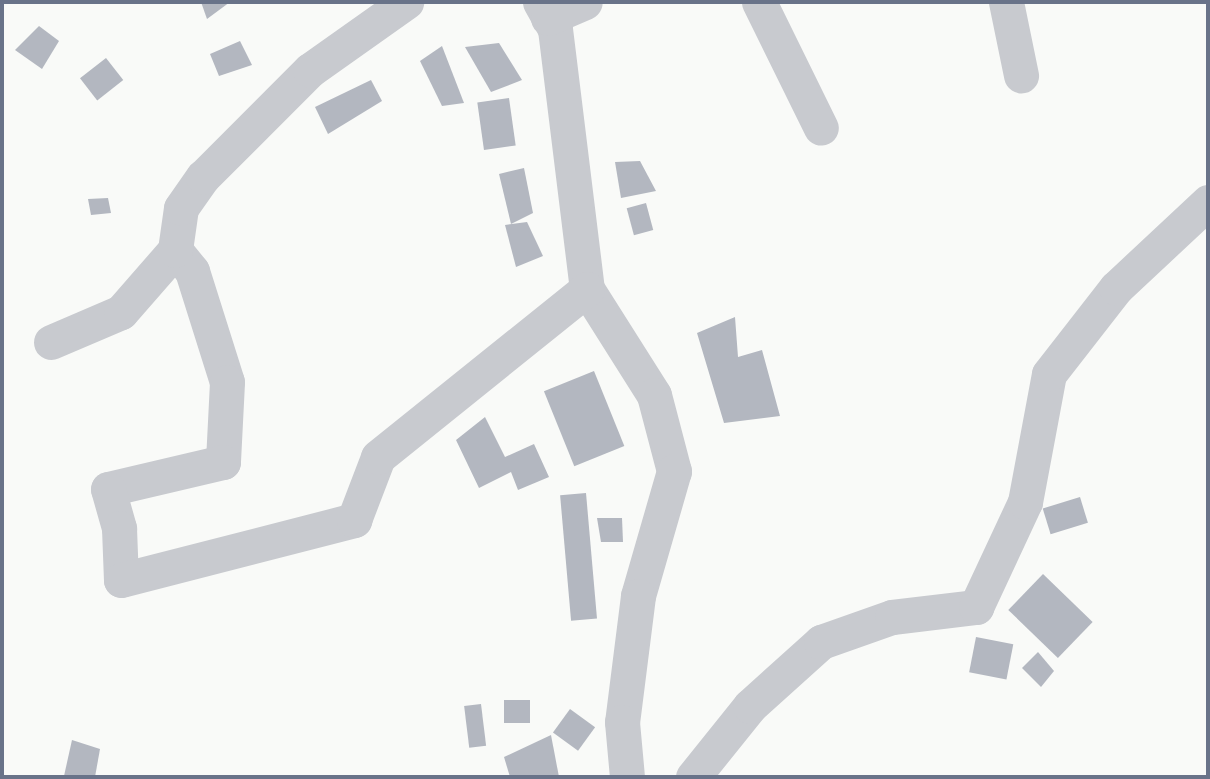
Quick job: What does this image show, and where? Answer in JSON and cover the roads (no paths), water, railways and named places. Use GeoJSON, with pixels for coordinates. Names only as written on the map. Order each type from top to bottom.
{"type":"FeatureCollection","features":[{"type":"Feature","properties":{"kind":"street"},"geometry":{"type":"LineString","coordinates":[[51,342],[121,312],[175,250],[181,208],[203,177],[310,70],[406,2]]}},
{"type":"Feature","properties":{"kind":"street"},"geometry":{"type":"LineString","coordinates":[[585,2],[544,10],[555,29],[587,289],[654,395],[674,471],[638,596],[622,722],[626,777]]}},
{"type":"Feature","properties":{"kind":"street"},"geometry":{"type":"LineString","coordinates":[[759,2],[821,128]]}},
{"type":"Feature","properties":{"kind":"street"},"geometry":{"type":"LineString","coordinates":[[1006,2],[1021,75]]}},
{"type":"Feature","properties":{"kind":"street"},"geometry":{"type":"LineString","coordinates":[[693,777],[750,706],[821,642],[892,617],[976,607],[1025,502],[1049,374],[1116,288],[1208,202]]}},
{"type":"Feature","properties":{"kind":"street"},"geometry":{"type":"LineString","coordinates":[[175,250],[191,271],[227,382],[223,462],[108,489],[119,528],[121,580],[354,520],[378,457],[587,289]]}}]}
